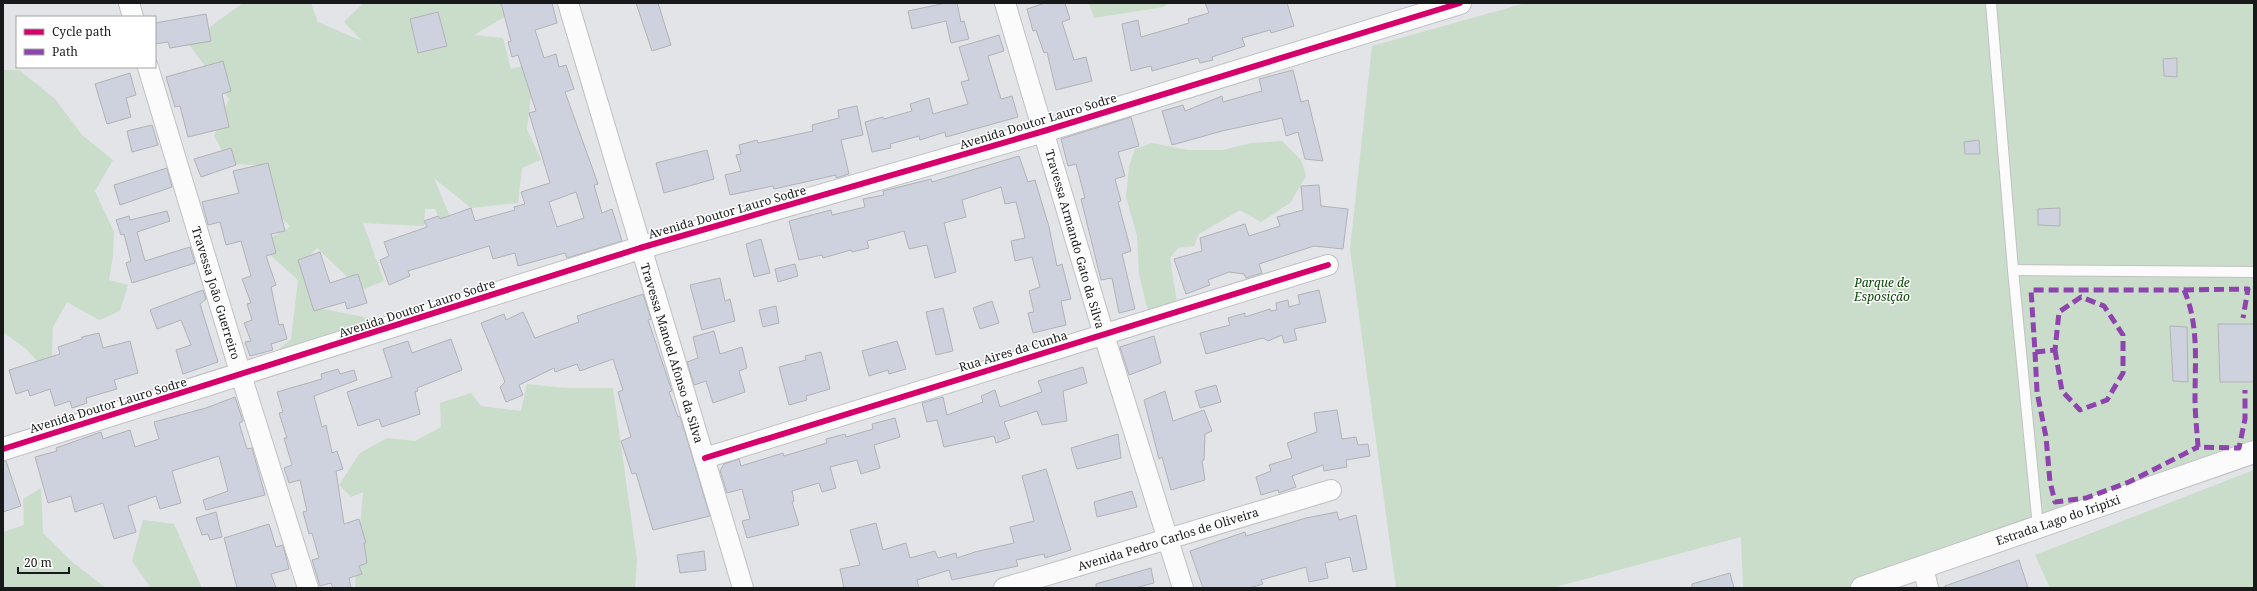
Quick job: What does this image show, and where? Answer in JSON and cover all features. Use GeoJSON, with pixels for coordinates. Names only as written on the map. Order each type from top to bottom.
{"type":"FeatureCollection","features":[{"type":"Feature","properties":{"kind":"street"},"geometry":{"type":"LineString","coordinates":[[129,3],[133,16]]}},
{"type":"Feature","properties":{"kind":"street","name":"Travessa Manoel Afonso da Silva"},"geometry":{"type":"LineString","coordinates":[[568,3],[640,248],[705,458],[743,588]]}},
{"type":"Feature","properties":{"kind":"street","name":"Travessa Armando Gato da Silva"},"geometry":{"type":"LineString","coordinates":[[1005,3],[1104,335],[1183,588]]}},
{"type":"Feature","properties":{"kind":"street","name":"Avenida Doutor Lauro Sodre"},"geometry":{"type":"LineString","coordinates":[[3,449],[640,248],[1044,131],[1437,6],[1460,3]]}},
{"type":"Feature","properties":{"kind":"street","name":"Travessa João Guerreiro"},"geometry":{"type":"LineString","coordinates":[[148,68],[241,375],[308,588]]}},
{"type":"Feature","properties":{"kind":"street","name":"Rua Aires da Cunha"},"geometry":{"type":"LineString","coordinates":[[705,458],[1328,265]]}},
{"type":"Feature","properties":{"kind":"street","name":"Estrada Lago do Iripixi"},"geometry":{"type":"LineString","coordinates":[[1862,588],[2254,452]]}},
{"type":"Feature","properties":{"kind":"street","name":"Avenida Pedro Carlos de Oliveira"},"geometry":{"type":"LineString","coordinates":[[1004,588],[1331,490]]}},
{"type":"Feature","properties":{"kind":"street"},"geometry":{"type":"LineString","coordinates":[[1923,567],[1928,588]]}},
{"type":"Feature","properties":{"kind":"lane"},"geometry":{"type":"LineString","coordinates":[[1991,3],[2013,270],[2038,527]]}},
{"type":"Feature","properties":{"kind":"lane"},"geometry":{"type":"LineString","coordinates":[[2013,270],[2254,272]]}},
{"type":"Feature","properties":{"kind":"green space"},"geometry":{"type":"Polygon","coordinates":[[[243,3],[311,3],[318,22],[362,41],[344,22],[363,3],[528,3],[474,35],[503,38],[511,69],[535,62],[527,129],[541,160],[522,168],[518,203],[471,208],[434,178],[456,231],[447,235],[435,209],[425,209],[424,226],[363,223],[384,281],[361,290],[317,248],[307,258],[323,309],[379,320],[272,355],[291,339],[298,280],[257,243],[285,231],[290,226],[257,193],[258,165],[230,164],[214,136],[229,99],[188,43],[243,3]]]}},
{"type":"Feature","properties":{"kind":"green space"},"geometry":{"type":"Polygon","coordinates":[[[1089,3],[1170,3],[1163,7],[1094,18],[1089,3]]]}},
{"type":"Feature","properties":{"kind":"green space","name":"Parque de Esposição"},"geometry":{"type":"Polygon","coordinates":[[[1526,3],[2254,3],[2254,451],[1900,588],[1743,588],[1741,537],[1552,588],[1396,588],[1350,249],[1372,46],[1526,3]]]}},
{"type":"Feature","properties":{"kind":"green space"},"geometry":{"type":"Polygon","coordinates":[[[3,70],[19,70],[55,99],[82,135],[113,160],[95,191],[114,232],[113,255],[109,280],[128,285],[120,311],[99,320],[67,302],[53,327],[51,376],[26,349],[3,332],[3,70]]]}},
{"type":"Feature","properties":{"kind":"green space"},"geometry":{"type":"Polygon","coordinates":[[[1282,141],[1301,160],[1306,176],[1290,203],[1261,222],[1240,210],[1199,234],[1194,246],[1178,248],[1170,258],[1177,303],[1148,312],[1139,274],[1137,236],[1126,197],[1129,166],[1135,149],[1152,143],[1188,150],[1223,150],[1251,143],[1282,141]]]}},
{"type":"Feature","properties":{"kind":"green space"},"geometry":{"type":"Polygon","coordinates":[[[527,384],[565,388],[613,388],[637,560],[635,588],[355,588],[363,492],[351,497],[339,485],[360,453],[387,438],[415,441],[441,427],[440,403],[471,393],[481,406],[521,411],[527,384]]]}},
{"type":"Feature","properties":{"kind":"green space"},"geometry":{"type":"Polygon","coordinates":[[[2254,470],[2254,588],[2050,588],[2035,555],[2254,470]]]}},
{"type":"Feature","properties":{"kind":"green space"},"geometry":{"type":"Polygon","coordinates":[[[41,488],[43,533],[71,561],[106,588],[3,588],[3,532],[24,525],[23,499],[41,488]]]}},
{"type":"Feature","properties":{"kind":"green space"},"geometry":{"type":"Polygon","coordinates":[[[143,520],[174,524],[202,588],[151,588],[132,561],[143,520]]]}},
{"type":"Feature","properties":{"kind":"building"},"geometry":{"type":"Polygon","coordinates":[[[501,3],[552,3],[557,23],[535,30],[544,58],[556,54],[559,67],[566,65],[574,89],[565,92],[598,184],[594,185],[602,213],[612,209],[622,241],[567,258],[565,253],[518,266],[515,253],[493,259],[489,246],[408,271],[410,276],[389,285],[380,260],[389,256],[384,242],[427,227],[424,221],[438,216],[440,219],[471,208],[475,221],[515,210],[514,207],[525,204],[521,192],[550,183],[529,113],[536,111],[518,55],[512,57],[508,42],[511,41],[501,3]],[[576,192],[549,202],[557,227],[584,218],[576,192]]]}},
{"type":"Feature","properties":{"kind":"building"},"geometry":{"type":"Polygon","coordinates":[[[636,3],[658,3],[671,45],[652,51],[636,3]]]}},
{"type":"Feature","properties":{"kind":"building"},"geometry":{"type":"Polygon","coordinates":[[[946,3],[957,3],[961,22],[964,21],[969,39],[951,43],[946,21],[912,29],[908,11],[946,3]]]}},
{"type":"Feature","properties":{"kind":"building"},"geometry":{"type":"Polygon","coordinates":[[[1045,3],[1065,3],[1070,19],[1062,22],[1074,60],[1086,57],[1092,81],[1056,90],[1047,52],[1044,53],[1036,30],[1033,31],[1027,9],[1045,3]]]}},
{"type":"Feature","properties":{"kind":"building"},"geometry":{"type":"Polygon","coordinates":[[[1205,3],[1287,3],[1294,26],[1271,33],[1270,30],[1242,38],[1245,46],[1212,57],[1213,60],[1200,63],[1198,58],[1152,71],[1151,66],[1131,71],[1122,24],[1138,20],[1141,37],[1189,23],[1188,19],[1209,13],[1205,3]]]}},
{"type":"Feature","properties":{"kind":"building"},"geometry":{"type":"Polygon","coordinates":[[[438,12],[447,46],[418,53],[410,19],[438,12]]]}},
{"type":"Feature","properties":{"kind":"building"},"geometry":{"type":"Polygon","coordinates":[[[206,14],[211,41],[170,48],[168,42],[156,44],[156,23],[206,14]]]}},
{"type":"Feature","properties":{"kind":"building"},"geometry":{"type":"Polygon","coordinates":[[[999,35],[1004,51],[988,56],[1001,99],[1012,96],[1018,117],[946,137],[945,132],[920,140],[919,136],[890,144],[891,148],[872,152],[865,122],[883,117],[884,119],[912,111],[910,104],[929,98],[933,114],[968,104],[961,82],[969,80],[959,47],[999,35]]]}},
{"type":"Feature","properties":{"kind":"building"},"geometry":{"type":"Polygon","coordinates":[[[2177,58],[2177,77],[2164,76],[2163,59],[2177,58]]]}},
{"type":"Feature","properties":{"kind":"building"},"geometry":{"type":"Polygon","coordinates":[[[223,61],[231,91],[222,94],[229,127],[188,137],[180,106],[175,107],[166,77],[223,61]]]}},
{"type":"Feature","properties":{"kind":"building"},"geometry":{"type":"Polygon","coordinates":[[[1293,70],[1301,102],[1308,100],[1323,161],[1305,159],[1298,132],[1286,136],[1282,118],[1222,131],[1172,145],[1162,111],[1183,105],[1185,111],[1222,96],[1223,102],[1262,91],[1259,79],[1293,70]]]}},
{"type":"Feature","properties":{"kind":"building"},"geometry":{"type":"Polygon","coordinates":[[[130,73],[136,95],[126,98],[131,117],[107,124],[95,84],[130,73]]]}},
{"type":"Feature","properties":{"kind":"building"},"geometry":{"type":"Polygon","coordinates":[[[857,106],[863,135],[841,140],[849,174],[836,178],[836,175],[774,189],[773,186],[730,195],[725,175],[741,171],[736,155],[741,154],[739,145],[757,140],[758,143],[813,131],[812,125],[839,118],[838,110],[857,106]]]}},
{"type":"Feature","properties":{"kind":"building"},"geometry":{"type":"Polygon","coordinates":[[[1131,117],[1139,146],[1118,152],[1125,176],[1115,179],[1121,201],[1118,202],[1131,251],[1122,254],[1135,309],[1119,313],[1112,278],[1101,280],[1081,199],[1085,198],[1076,164],[1068,166],[1061,139],[1131,117]]]}},
{"type":"Feature","properties":{"kind":"building"},"geometry":{"type":"Polygon","coordinates":[[[152,125],[158,145],[132,152],[127,131],[152,125]]]}},
{"type":"Feature","properties":{"kind":"building"},"geometry":{"type":"Polygon","coordinates":[[[1979,140],[1980,154],[1965,154],[1964,142],[1979,140]]]}},
{"type":"Feature","properties":{"kind":"building"},"geometry":{"type":"Polygon","coordinates":[[[231,148],[236,165],[201,177],[194,159],[231,148]]]}},
{"type":"Feature","properties":{"kind":"building"},"geometry":{"type":"Polygon","coordinates":[[[707,150],[714,179],[664,193],[656,163],[707,150]]]}},
{"type":"Feature","properties":{"kind":"building"},"geometry":{"type":"Polygon","coordinates":[[[1019,156],[1028,182],[1035,180],[1049,227],[1057,266],[1062,264],[1071,299],[1061,301],[1066,325],[1033,333],[1028,313],[1034,312],[1029,291],[1040,287],[1032,257],[1015,261],[1011,241],[1025,238],[1016,202],[1005,204],[1001,187],[962,200],[966,217],[944,223],[956,272],[935,278],[927,245],[909,249],[904,231],[867,241],[869,248],[852,252],[851,250],[823,258],[822,255],[799,260],[789,221],[831,210],[832,215],[865,207],[863,199],[884,195],[883,191],[931,179],[932,182],[1019,156]]]}},
{"type":"Feature","properties":{"kind":"building"},"geometry":{"type":"Polygon","coordinates":[[[268,163],[285,231],[271,234],[276,253],[266,256],[276,285],[271,287],[279,325],[283,324],[287,339],[271,344],[273,350],[250,356],[245,342],[251,341],[244,323],[252,320],[247,304],[251,303],[242,279],[251,276],[241,241],[226,245],[220,222],[208,225],[202,202],[239,193],[233,171],[268,163]]]}},
{"type":"Feature","properties":{"kind":"building"},"geometry":{"type":"Polygon","coordinates":[[[167,168],[172,187],[120,205],[114,185],[167,168]]]}},
{"type":"Feature","properties":{"kind":"building"},"geometry":{"type":"Polygon","coordinates":[[[1319,185],[1321,206],[1348,209],[1343,249],[1314,246],[1259,264],[1262,273],[1246,278],[1244,274],[1229,272],[1208,280],[1210,285],[1186,294],[1174,259],[1202,251],[1200,238],[1245,224],[1249,236],[1280,226],[1277,217],[1303,210],[1301,186],[1319,185]]]}},
{"type":"Feature","properties":{"kind":"building"},"geometry":{"type":"Polygon","coordinates":[[[2060,208],[2060,226],[2038,225],[2038,209],[2060,208]]]}},
{"type":"Feature","properties":{"kind":"building"},"geometry":{"type":"Polygon","coordinates":[[[167,211],[170,221],[137,232],[145,261],[190,247],[195,263],[132,283],[126,263],[131,261],[124,234],[121,235],[116,220],[129,216],[130,220],[167,211]]]}},
{"type":"Feature","properties":{"kind":"building"},"geometry":{"type":"Polygon","coordinates":[[[761,239],[770,273],[754,277],[746,244],[761,239]]]}},
{"type":"Feature","properties":{"kind":"building"},"geometry":{"type":"Polygon","coordinates":[[[320,252],[330,283],[358,274],[367,303],[347,309],[345,302],[314,311],[298,260],[320,252]]]}},
{"type":"Feature","properties":{"kind":"building"},"geometry":{"type":"Polygon","coordinates":[[[795,264],[798,276],[778,282],[775,269],[795,264]]]}},
{"type":"Feature","properties":{"kind":"building"},"geometry":{"type":"Polygon","coordinates":[[[720,278],[725,301],[730,299],[735,321],[702,330],[690,285],[720,278]]]}},
{"type":"Feature","properties":{"kind":"building"},"geometry":{"type":"Polygon","coordinates":[[[203,290],[206,299],[200,304],[218,362],[183,374],[176,350],[191,345],[181,320],[157,329],[150,310],[203,290]]]}},
{"type":"Feature","properties":{"kind":"building"},"geometry":{"type":"Polygon","coordinates":[[[1319,290],[1326,322],[1294,329],[1297,340],[1284,343],[1282,335],[1268,341],[1263,338],[1206,354],[1200,333],[1230,325],[1228,318],[1245,313],[1245,317],[1270,309],[1271,311],[1277,310],[1276,303],[1288,300],[1289,307],[1300,304],[1298,295],[1319,290]]]}},
{"type":"Feature","properties":{"kind":"building"},"geometry":{"type":"Polygon","coordinates":[[[643,294],[651,319],[648,320],[672,391],[669,392],[678,417],[680,416],[710,516],[653,530],[636,473],[632,474],[621,441],[631,437],[618,392],[623,390],[613,359],[580,371],[577,364],[555,372],[554,368],[519,385],[523,395],[506,402],[500,387],[505,382],[481,323],[504,314],[506,320],[523,312],[535,338],[579,322],[577,316],[643,294]]]}},
{"type":"Feature","properties":{"kind":"building"},"geometry":{"type":"Polygon","coordinates":[[[992,301],[999,323],[980,329],[973,308],[992,301]]]}},
{"type":"Feature","properties":{"kind":"building"},"geometry":{"type":"Polygon","coordinates":[[[776,306],[779,323],[763,327],[759,310],[776,306]]]}},
{"type":"Feature","properties":{"kind":"building"},"geometry":{"type":"Polygon","coordinates":[[[943,308],[953,351],[936,355],[926,312],[943,308]]]}},
{"type":"Feature","properties":{"kind":"building"},"geometry":{"type":"Polygon","coordinates":[[[2218,324],[2254,324],[2254,382],[2220,382],[2218,324]]]}},
{"type":"Feature","properties":{"kind":"building"},"geometry":{"type":"Polygon","coordinates":[[[2170,326],[2187,327],[2188,382],[2173,381],[2170,326]]]}},
{"type":"Feature","properties":{"kind":"building"},"geometry":{"type":"Polygon","coordinates":[[[714,331],[720,354],[742,347],[747,368],[739,371],[745,392],[713,403],[706,381],[694,385],[687,362],[698,358],[693,337],[714,331]]]}},
{"type":"Feature","properties":{"kind":"building"},"geometry":{"type":"Polygon","coordinates":[[[99,333],[103,348],[130,341],[138,373],[114,380],[117,389],[86,398],[87,403],[72,408],[70,401],[55,406],[50,389],[30,396],[28,390],[16,394],[9,370],[60,354],[58,347],[82,339],[82,337],[99,333]]]}},
{"type":"Feature","properties":{"kind":"building"},"geometry":{"type":"Polygon","coordinates":[[[1154,336],[1161,363],[1129,375],[1120,347],[1154,336]]]}},
{"type":"Feature","properties":{"kind":"building"},"geometry":{"type":"Polygon","coordinates":[[[451,339],[462,370],[417,388],[418,391],[415,392],[420,414],[382,427],[379,419],[358,426],[347,392],[392,377],[383,349],[408,341],[412,353],[451,339]]]}},
{"type":"Feature","properties":{"kind":"building"},"geometry":{"type":"Polygon","coordinates":[[[897,341],[906,369],[889,374],[888,370],[869,376],[862,351],[897,341]]]}},
{"type":"Feature","properties":{"kind":"building"},"geometry":{"type":"Polygon","coordinates":[[[821,352],[830,389],[806,396],[807,400],[789,405],[779,367],[806,360],[805,356],[821,352]]]}},
{"type":"Feature","properties":{"kind":"building"},"geometry":{"type":"Polygon","coordinates":[[[1083,367],[1087,383],[1063,391],[1067,421],[1042,425],[1037,411],[1004,422],[1010,438],[996,443],[994,436],[944,447],[937,420],[927,422],[922,403],[943,397],[947,415],[983,402],[981,396],[995,390],[1000,407],[1042,392],[1038,381],[1083,367]]]}},
{"type":"Feature","properties":{"kind":"building"},"geometry":{"type":"Polygon","coordinates":[[[338,369],[340,374],[354,370],[357,380],[314,396],[322,427],[326,425],[332,453],[337,451],[343,469],[336,471],[344,524],[359,519],[366,543],[364,543],[367,563],[359,566],[362,574],[349,578],[351,588],[333,588],[331,583],[320,586],[312,560],[319,558],[312,533],[309,534],[303,512],[307,511],[300,480],[289,483],[284,468],[292,465],[284,438],[287,438],[279,413],[283,412],[277,392],[322,379],[321,374],[338,369]]]}},
{"type":"Feature","properties":{"kind":"building"},"geometry":{"type":"Polygon","coordinates":[[[1216,385],[1221,402],[1200,408],[1195,391],[1216,385]]]}},
{"type":"Feature","properties":{"kind":"building"},"geometry":{"type":"Polygon","coordinates":[[[1165,391],[1173,421],[1204,410],[1212,431],[1205,434],[1204,460],[1202,461],[1205,480],[1171,490],[1162,457],[1159,459],[1144,400],[1165,391]]]}},
{"type":"Feature","properties":{"kind":"building"},"geometry":{"type":"Polygon","coordinates":[[[235,397],[243,421],[239,423],[247,449],[252,448],[265,495],[206,510],[203,500],[228,491],[219,456],[172,471],[181,503],[160,509],[156,496],[128,506],[136,532],[114,539],[103,503],[75,512],[71,496],[48,503],[35,457],[57,451],[56,448],[101,432],[103,439],[130,430],[135,447],[159,439],[154,422],[206,408],[235,397]]]}},
{"type":"Feature","properties":{"kind":"building"},"geometry":{"type":"Polygon","coordinates":[[[1337,410],[1342,439],[1356,437],[1358,445],[1368,444],[1370,456],[1346,460],[1347,467],[1324,471],[1323,465],[1292,476],[1296,487],[1279,493],[1278,490],[1261,495],[1256,477],[1271,471],[1269,465],[1292,458],[1287,443],[1317,432],[1314,413],[1337,410]]]}},
{"type":"Feature","properties":{"kind":"building"},"geometry":{"type":"Polygon","coordinates":[[[895,418],[900,437],[874,445],[880,468],[861,474],[857,460],[830,467],[836,488],[822,492],[819,483],[792,491],[794,501],[792,502],[799,525],[747,538],[742,521],[750,519],[742,489],[727,493],[720,471],[724,464],[739,459],[741,466],[783,453],[784,456],[827,443],[826,439],[845,434],[846,437],[873,429],[872,424],[895,418]]]}},
{"type":"Feature","properties":{"kind":"building"},"geometry":{"type":"Polygon","coordinates":[[[1118,434],[1121,458],[1077,469],[1071,448],[1118,434]]]}},
{"type":"Feature","properties":{"kind":"building"},"geometry":{"type":"Polygon","coordinates":[[[3,461],[6,461],[21,506],[3,512],[3,461]]]}},
{"type":"Feature","properties":{"kind":"building"},"geometry":{"type":"Polygon","coordinates":[[[1046,469],[1071,550],[1045,558],[1044,554],[1016,560],[1018,566],[952,580],[949,570],[917,580],[919,588],[844,588],[840,569],[860,565],[850,530],[876,523],[883,550],[906,543],[910,558],[935,551],[938,558],[956,553],[957,558],[975,552],[1014,543],[1010,527],[1034,521],[1022,476],[1046,469]]]}},
{"type":"Feature","properties":{"kind":"building"},"geometry":{"type":"Polygon","coordinates":[[[1132,491],[1137,507],[1097,517],[1094,502],[1132,491]]]}},
{"type":"Feature","properties":{"kind":"building"},"geometry":{"type":"Polygon","coordinates":[[[216,512],[222,537],[210,540],[208,534],[202,535],[196,518],[216,512]]]}},
{"type":"Feature","properties":{"kind":"building"},"geometry":{"type":"Polygon","coordinates":[[[1337,512],[1339,520],[1356,515],[1367,569],[1353,572],[1350,557],[1325,563],[1328,578],[1309,582],[1306,567],[1261,580],[1263,584],[1249,588],[1203,588],[1190,551],[1245,532],[1246,536],[1306,518],[1337,512]]]}},
{"type":"Feature","properties":{"kind":"building"},"geometry":{"type":"Polygon","coordinates":[[[269,524],[276,547],[283,545],[289,569],[271,574],[276,588],[237,588],[224,538],[269,524]]]}},
{"type":"Feature","properties":{"kind":"building"},"geometry":{"type":"Polygon","coordinates":[[[704,551],[706,570],[680,573],[677,555],[704,551]]]}},
{"type":"Feature","properties":{"kind":"building"},"geometry":{"type":"Polygon","coordinates":[[[2019,560],[2028,588],[1945,588],[1945,586],[2019,560]]]}},
{"type":"Feature","properties":{"kind":"building"},"geometry":{"type":"Polygon","coordinates":[[[1151,568],[1154,583],[1135,588],[1096,588],[1096,584],[1151,568]]]}},
{"type":"Feature","properties":{"kind":"building"},"geometry":{"type":"Polygon","coordinates":[[[1730,573],[1734,588],[1692,588],[1692,584],[1730,573]]]}},
{"type":"Feature","properties":{"kind":"marked path"},"geometry":{"type":"LineString","coordinates":[[2184,290],[2248,289],[2243,318]]}},
{"type":"Feature","properties":{"kind":"marked path"},"geometry":{"type":"LineString","coordinates":[[2055,350],[2062,391],[2080,410],[2107,400],[2123,373],[2123,335],[2104,306],[2081,297],[2059,312],[2055,350],[2035,352],[2031,290],[2184,290],[2189,303],[2194,330],[2195,404],[2198,447],[2239,448],[2245,419],[2245,390]]}},
{"type":"Feature","properties":{"kind":"marked path"},"geometry":{"type":"LineString","coordinates":[[2035,352],[2037,392],[2046,437],[2050,482],[2055,502],[2086,498],[2129,482],[2198,447]]}},
{"type":"Feature","properties":{"kind":"cycle path"},"geometry":{"type":"LineString","coordinates":[[3,449],[640,248],[1044,131],[1460,3]]}},
{"type":"Feature","properties":{"kind":"cycle path"},"geometry":{"type":"LineString","coordinates":[[705,458],[1328,265]]}}]}
